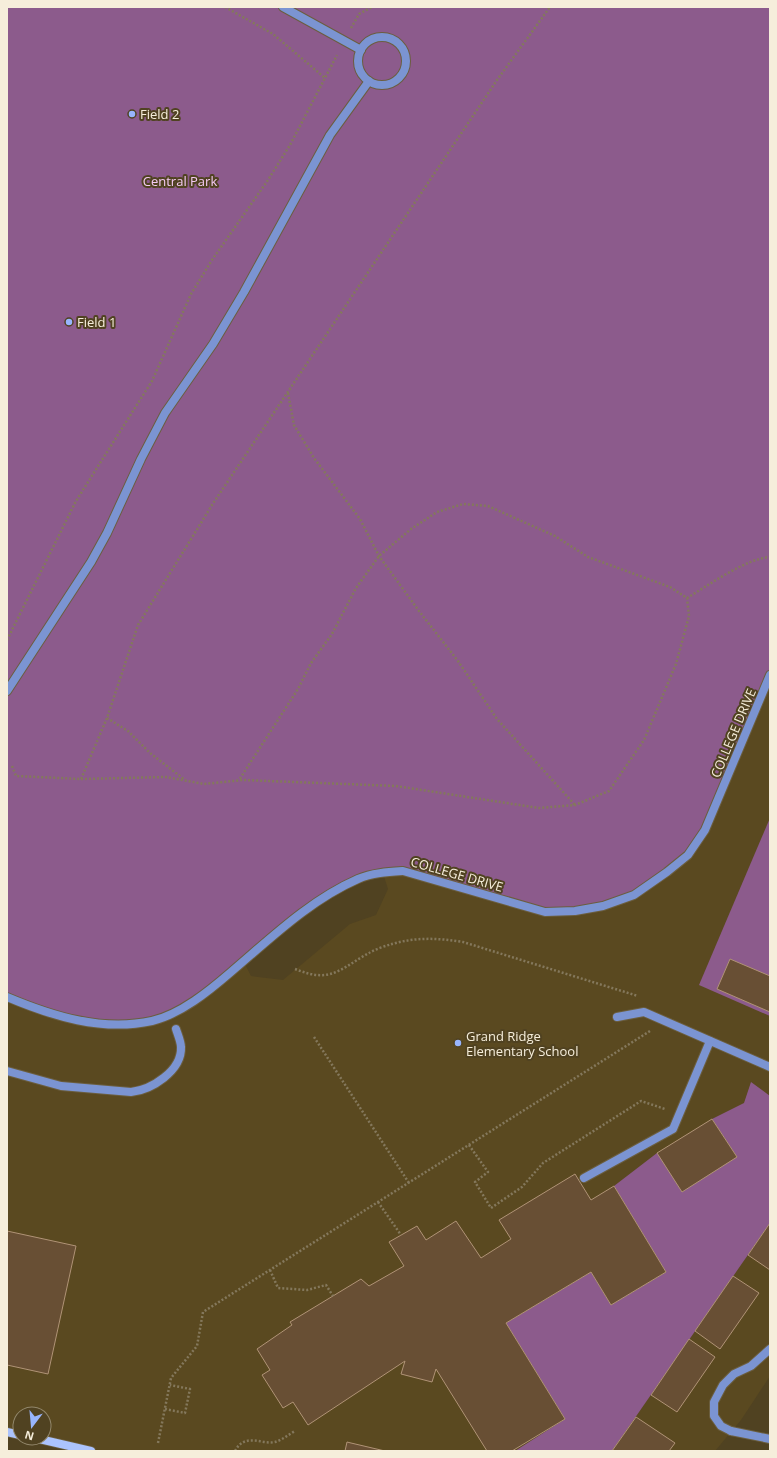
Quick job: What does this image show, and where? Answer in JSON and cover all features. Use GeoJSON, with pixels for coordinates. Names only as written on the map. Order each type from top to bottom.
{"type":"FeatureCollection","features":[{"type":"Feature","properties":{"kind":"street"},"geometry":{"type":"LineString","coordinates":[[283,7],[361,50]]}},
{"type":"Feature","properties":{"kind":"street"},"geometry":{"type":"LineString","coordinates":[[383,37],[397,43],[405,56],[403,72],[398,78],[384,85],[369,81],[360,70],[358,63],[361,50],[368,42],[383,37]]}},
{"type":"Feature","properties":{"kind":"street"},"geometry":{"type":"LineString","coordinates":[[7,691],[91,562],[107,533],[141,459],[165,413],[213,344],[244,292],[330,135],[369,81]]}},
{"type":"Feature","properties":{"kind":"street","name":"COLLEGE DRIVE"},"geometry":{"type":"LineString","coordinates":[[7,998],[45,1012],[74,1020],[96,1023],[152,1021],[185,1006],[206,994],[289,921],[359,879],[383,873],[403,870],[545,912],[575,911],[603,906],[634,895],[668,872],[688,855],[705,830],[770,675]]}},
{"type":"Feature","properties":{"kind":"street"},"geometry":{"type":"LineString","coordinates":[[617,1017],[644,1012],[770,1067]]}},
{"type":"Feature","properties":{"kind":"street"},"geometry":{"type":"LineString","coordinates":[[7,1070],[61,1086],[131,1092],[141,1091],[167,1075],[176,1066],[180,1057],[182,1046],[176,1029]]}},
{"type":"Feature","properties":{"kind":"street"},"geometry":{"type":"LineString","coordinates":[[584,1178],[673,1129],[710,1041]]}},
{"type":"Feature","properties":{"kind":"street"},"geometry":{"type":"LineString","coordinates":[[770,1349],[751,1366],[734,1374],[723,1386],[714,1402],[714,1416],[721,1426],[731,1431],[770,1439]]}},
{"type":"Feature","properties":{"kind":"street"},"geometry":{"type":"LineString","coordinates":[[52,1442],[91,1451]]}},
{"type":"Feature","properties":{"kind":"path"},"geometry":{"type":"LineString","coordinates":[[225,7],[273,34],[325,78]]}},
{"type":"Feature","properties":{"kind":"path"},"geometry":{"type":"LineString","coordinates":[[7,640],[76,501],[152,381],[191,294],[212,260],[268,180],[290,145],[359,14],[372,7]]}},
{"type":"Feature","properties":{"kind":"path"},"geometry":{"type":"LineString","coordinates":[[81,779],[108,718],[138,625],[212,505],[497,80],[550,7]]}},
{"type":"Feature","properties":{"kind":"path"},"geometry":{"type":"LineString","coordinates":[[288,392],[294,425],[314,458],[360,518],[379,556],[458,661],[497,719],[575,805]]}},
{"type":"Feature","properties":{"kind":"path"},"geometry":{"type":"LineString","coordinates":[[239,780],[298,689],[311,663],[332,634],[356,588],[379,556],[411,529],[437,512],[463,504],[488,506],[555,536],[588,557],[670,587],[687,598]]}},
{"type":"Feature","properties":{"kind":"path"},"geometry":{"type":"LineString","coordinates":[[687,598],[759,558],[770,557]]}},
{"type":"Feature","properties":{"kind":"path"},"geometry":{"type":"LineString","coordinates":[[12,766],[16,776],[81,779],[166,777],[204,784],[239,780],[396,786],[539,808],[575,805],[609,792],[644,740],[676,664],[689,616],[687,598]]}},
{"type":"Feature","properties":{"kind":"path"},"geometry":{"type":"LineString","coordinates":[[108,718],[128,731],[150,753],[185,780]]}},
{"type":"Feature","properties":{"kind":"path"},"geometry":{"type":"LineString","coordinates":[[296,969],[310,975],[326,975],[339,970],[370,953],[392,944],[411,940],[440,939],[463,942],[644,998],[644,1012]]}},
{"type":"Feature","properties":{"kind":"path"},"geometry":{"type":"LineString","coordinates":[[158,1443],[171,1378],[197,1346],[203,1312],[665,1022]]}},
{"type":"Feature","properties":{"kind":"path"},"geometry":{"type":"LineString","coordinates":[[314,1037],[409,1183]]}},
{"type":"Feature","properties":{"kind":"path"},"geometry":{"type":"LineString","coordinates":[[469,1145],[488,1172],[474,1182],[491,1208],[522,1187],[543,1163],[642,1101],[679,1114]]}},
{"type":"Feature","properties":{"kind":"path"},"geometry":{"type":"LineString","coordinates":[[378,1202],[401,1235]]}},
{"type":"Feature","properties":{"kind":"path"},"geometry":{"type":"LineString","coordinates":[[270,1270],[278,1288],[307,1290],[326,1285],[333,1296]]}},
{"type":"Feature","properties":{"kind":"path"},"geometry":{"type":"LineString","coordinates":[[165,1409],[185,1413],[187,1407],[190,1389],[170,1385]]}},
{"type":"Feature","properties":{"kind":"path"},"geometry":{"type":"LineString","coordinates":[[235,1451],[241,1444],[253,1439],[273,1442],[295,1431]]}},
{"type":"Feature","properties":{"kind":"shaded area","name":"Grand Ridge Elementary School"},"geometry":{"type":"Polygon","coordinates":[[[770,675],[770,1376],[741,1420],[715,1451],[91,1451],[52,1440],[52,1406],[12,1406],[12,1433],[7,1432],[7,997],[244,962],[251,976],[283,980],[350,924],[376,915],[388,889],[383,873],[770,675]]]}},
{"type":"Feature","properties":{"kind":"green space","name":"Central Park"},"geometry":{"type":"Polygon","coordinates":[[[7,7],[770,7],[770,675],[705,830],[688,855],[634,895],[603,906],[545,912],[403,871],[359,879],[289,921],[206,994],[152,1021],[96,1023],[7,997],[7,7]]]}},
{"type":"Feature","properties":{"kind":"green space"},"geometry":{"type":"Polygon","coordinates":[[[770,818],[770,1016],[699,985],[770,818]]]}},
{"type":"Feature","properties":{"kind":"green space"},"geometry":{"type":"Polygon","coordinates":[[[751,1082],[770,1096],[770,1223],[612,1451],[515,1451],[565,1419],[506,1323],[591,1272],[611,1305],[666,1272],[614,1186],[657,1153],[737,1157],[712,1119],[744,1103],[751,1082]]]}},
{"type":"Feature","properties":{"kind":"building"},"geometry":{"type":"Polygon","coordinates":[[[730,959],[770,976],[770,1012],[717,989],[730,959]]]}},
{"type":"Feature","properties":{"kind":"building"},"geometry":{"type":"Polygon","coordinates":[[[712,1119],[737,1157],[682,1192],[657,1153],[712,1119]]]}},
{"type":"Feature","properties":{"kind":"building"},"geometry":{"type":"Polygon","coordinates":[[[575,1174],[591,1200],[614,1186],[666,1272],[611,1305],[591,1272],[506,1323],[565,1419],[512,1451],[487,1451],[436,1369],[432,1382],[401,1374],[405,1361],[308,1425],[293,1402],[283,1408],[262,1375],[270,1370],[257,1349],[292,1325],[290,1322],[361,1279],[369,1286],[404,1266],[389,1242],[417,1226],[426,1240],[456,1221],[481,1258],[511,1239],[499,1220],[575,1174]]]}},
{"type":"Feature","properties":{"kind":"building"},"geometry":{"type":"Polygon","coordinates":[[[770,1223],[770,1270],[748,1255],[770,1223]]]}},
{"type":"Feature","properties":{"kind":"building"},"geometry":{"type":"Polygon","coordinates":[[[7,1231],[76,1246],[48,1374],[7,1365],[7,1231]]]}},
{"type":"Feature","properties":{"kind":"building"},"geometry":{"type":"Polygon","coordinates":[[[733,1276],[759,1293],[720,1349],[695,1331],[733,1276]]]}},
{"type":"Feature","properties":{"kind":"building"},"geometry":{"type":"Polygon","coordinates":[[[689,1339],[715,1357],[677,1412],[651,1395],[689,1339]]]}},
{"type":"Feature","properties":{"kind":"building"},"geometry":{"type":"Polygon","coordinates":[[[636,1417],[675,1443],[669,1451],[612,1451],[636,1417]]]}},
{"type":"Feature","properties":{"kind":"building"},"geometry":{"type":"Polygon","coordinates":[[[347,1442],[351,1443],[385,1451],[345,1451],[347,1442]]]}},
{"type":"Feature","properties":{"kind":"place","name":"Field 2"},"geometry":{"type":"Point","coordinates":[132,114]}},
{"type":"Feature","properties":{"kind":"place","name":"Field 1"},"geometry":{"type":"Point","coordinates":[69,322]}},
{"type":"Feature","properties":{"kind":"place","name":"Grand Ridge Elementary School"},"geometry":{"type":"Point","coordinates":[458,1043]}}]}
